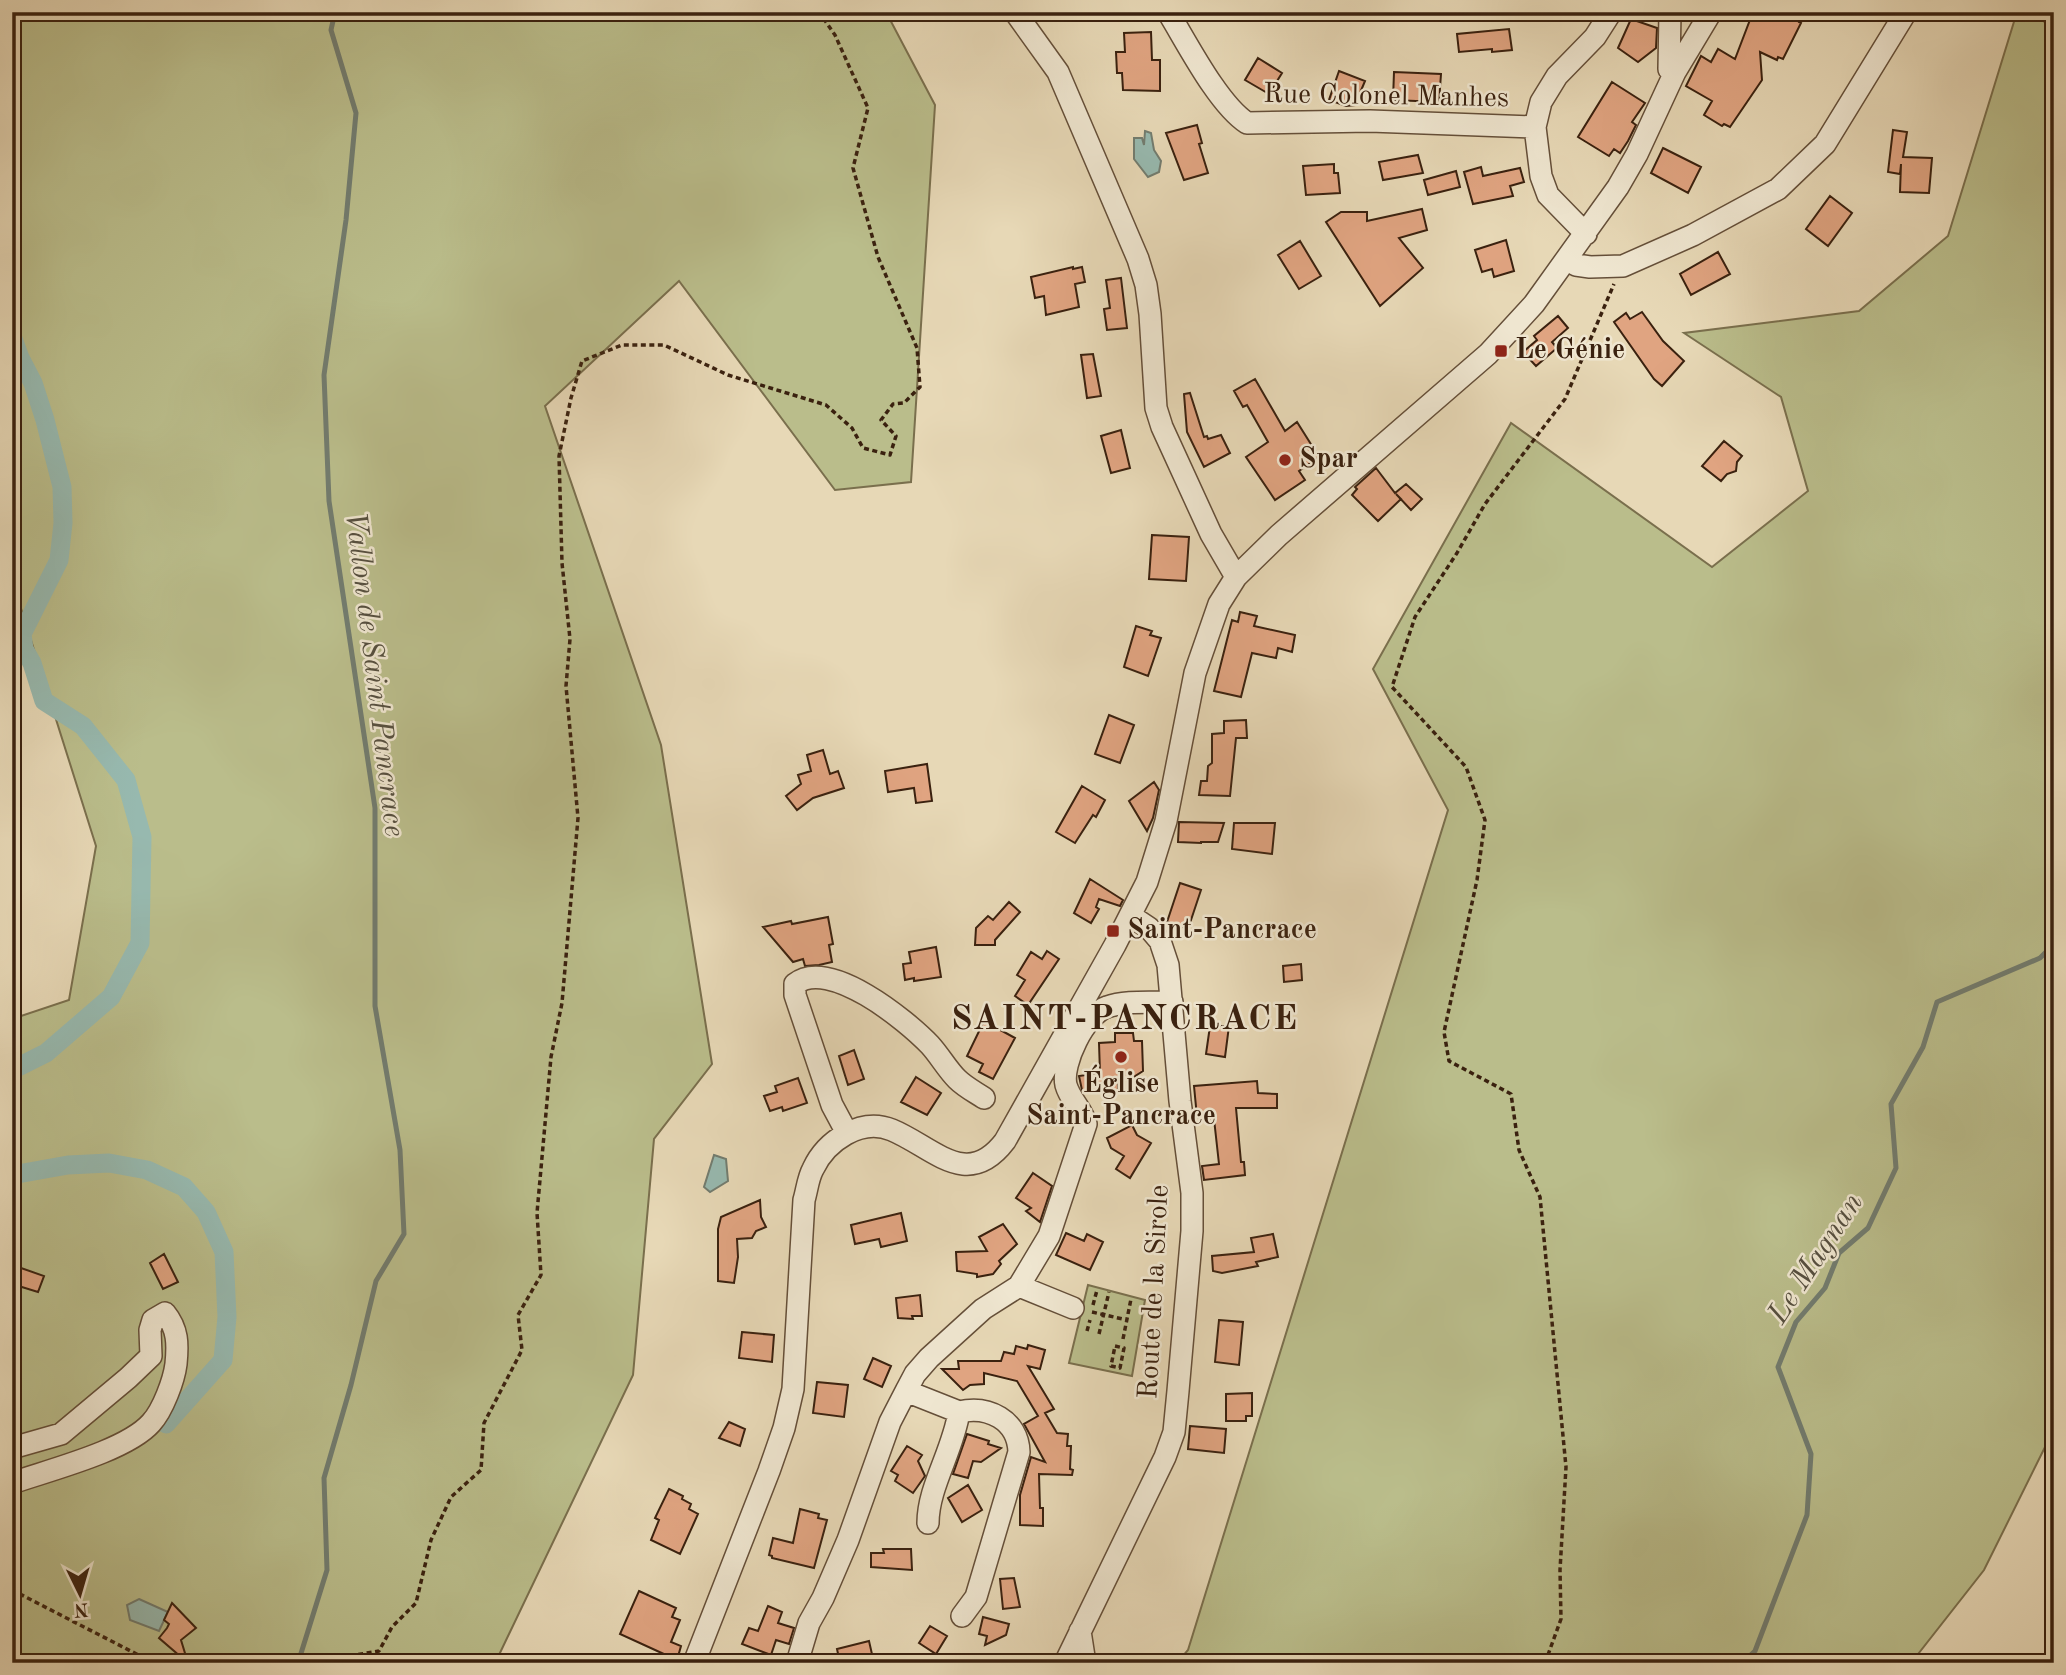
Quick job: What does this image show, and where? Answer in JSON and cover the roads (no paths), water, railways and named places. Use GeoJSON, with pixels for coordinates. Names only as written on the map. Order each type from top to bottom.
{"type":"FeatureCollection","features":[{"type":"Feature","properties":{"kind":"street"},"geometry":{"type":"LineString","coordinates":[[1015,12],[1058,72],[1138,259],[1146,285],[1154,391],[1159,417],[1212,534],[1236,578]]}},
{"type":"Feature","properties":{"kind":"street","name":"Rue Colonel Manhes"},"geometry":{"type":"LineString","coordinates":[[1168,12],[1214,86],[1247,123],[1370,121],[1535,127]]}},
{"type":"Feature","properties":{"kind":"street"},"geometry":{"type":"LineString","coordinates":[[1586,234],[1548,195],[1541,176],[1535,127],[1541,102],[1557,76],[1595,37],[1611,12]]}},
{"type":"Feature","properties":{"kind":"street"},"geometry":{"type":"LineString","coordinates":[[1670,12],[1667,58],[1669,69],[1675,72]]}},
{"type":"Feature","properties":{"kind":"street"},"geometry":{"type":"LineString","coordinates":[[694,1663],[769,1471],[788,1414],[793,1389],[804,1200],[812,1170],[828,1145],[847,1133],[870,1126],[891,1129],[950,1162],[968,1164],[987,1160],[1004,1141],[1131,916],[1147,882],[1162,839],[1195,673],[1219,604],[1236,578],[1279,535],[1488,354],[1534,304],[1618,187],[1637,154],[1675,72],[1711,12]]}},
{"type":"Feature","properties":{"kind":"street"},"geometry":{"type":"LineString","coordinates":[[1567,259],[1576,265],[1590,267],[1623,266],[1693,235],[1778,188],[1825,144],[1906,12]]}},
{"type":"Feature","properties":{"kind":"street","name":"Route de la Sirole"},"geometry":{"type":"LineString","coordinates":[[1065,1663],[1166,1457],[1174,1432],[1192,1231],[1192,1193],[1180,1101],[1168,965],[1160,942],[1149,928],[1131,916]]}},
{"type":"Feature","properties":{"kind":"street"},"geometry":{"type":"LineString","coordinates":[[847,1133],[832,1105],[795,995],[795,984],[813,977],[830,978],[867,996],[913,1029],[931,1046],[960,1082],[984,1098]]}},
{"type":"Feature","properties":{"kind":"street"},"geometry":{"type":"LineString","coordinates":[[797,1663],[809,1623],[823,1598],[848,1539],[890,1422],[915,1374],[983,1309],[1019,1286],[1049,1236],[1084,1132],[1085,1119],[1066,1087],[1066,1069],[1074,1045],[1088,1022],[1104,1007],[1172,1002]]}},
{"type":"Feature","properties":{"kind":"street"},"geometry":{"type":"LineString","coordinates":[[1019,1286],[1073,1308]]}},
{"type":"Feature","properties":{"kind":"street"},"geometry":{"type":"LineString","coordinates":[[12,1448],[61,1434],[128,1378],[151,1356],[150,1330],[153,1320],[165,1313],[173,1323],[178,1343],[174,1381],[151,1423],[120,1445],[12,1483]]}},
{"type":"Feature","properties":{"kind":"street"},"geometry":{"type":"LineString","coordinates":[[906,1391],[959,1412],[970,1409],[995,1413],[1013,1428],[1019,1440],[1019,1452],[976,1597],[962,1616]]}},
{"type":"Feature","properties":{"kind":"street"},"geometry":{"type":"LineString","coordinates":[[928,1523],[928,1506],[950,1451],[959,1412]]}},
{"type":"Feature","properties":{"kind":"street"},"geometry":{"type":"LineString","coordinates":[[1080,1631],[1085,1663]]}},
{"type":"Feature","properties":{"kind":"water"},"geometry":{"type":"Polygon","coordinates":[[[1145,131],[1151,133],[1154,150],[1161,161],[1159,172],[1148,177],[1134,159],[1134,138],[1142,138],[1144,145],[1145,131]]]}},
{"type":"Feature","properties":{"kind":"water"},"geometry":{"type":"Polygon","coordinates":[[[714,1155],[726,1159],[728,1181],[710,1192],[704,1187],[714,1155]]]}},
{"type":"Feature","properties":{"kind":"water"},"geometry":{"type":"Polygon","coordinates":[[[139,1599],[168,1612],[159,1631],[130,1620],[127,1605],[139,1599]]]}},
{"type":"Feature","properties":{"kind":"waterway","name":"Vallon de Saint Pancrace"},"geometry":{"type":"LineString","coordinates":[[298,1663],[327,1570],[324,1478],[351,1385],[376,1281],[404,1234],[400,1150],[375,1006],[375,808],[329,501],[324,375],[346,220],[356,113],[331,30],[335,12]]}},
{"type":"Feature","properties":{"kind":"waterway"},"geometry":{"type":"LineString","coordinates":[[12,336],[33,383],[62,487],[63,523],[59,560],[22,634],[24,649],[32,663],[44,701],[83,726],[126,780],[142,837],[140,943],[111,997],[46,1053],[12,1070]]}},
{"type":"Feature","properties":{"kind":"waterway","name":"Le Magnan"},"geometry":{"type":"LineString","coordinates":[[1742,1663],[1755,1651],[1807,1515],[1811,1454],[1778,1367],[1796,1322],[1825,1288],[1839,1253],[1868,1228],[1896,1168],[1891,1104],[1923,1047],[1937,1002],[2040,958],[2054,944]]}},
{"type":"Feature","properties":{"kind":"waterway"},"geometry":{"type":"LineString","coordinates":[[12,1175],[68,1165],[109,1163],[147,1170],[184,1187],[206,1212],[224,1252],[227,1317],[223,1360],[166,1424]]}},
{"type":"Feature","properties":{"kind":"place","name":"Le Génie"},"geometry":{"type":"Point","coordinates":[1501,351]}},
{"type":"Feature","properties":{"kind":"place","name":"Spar"},"geometry":{"type":"Point","coordinates":[1285,460]}},
{"type":"Feature","properties":{"kind":"place","name":"Saint-Pancrace"},"geometry":{"type":"Point","coordinates":[1113,931]}},
{"type":"Feature","properties":{"kind":"place","name":"Église Saint-Pancrace"},"geometry":{"type":"Point","coordinates":[1121,1057]}},
{"type":"Feature","properties":{"kind":"district","name":"SAINT-PANCRACE"},"geometry":{"type":"Point","coordinates":[1125,1019]}}]}
